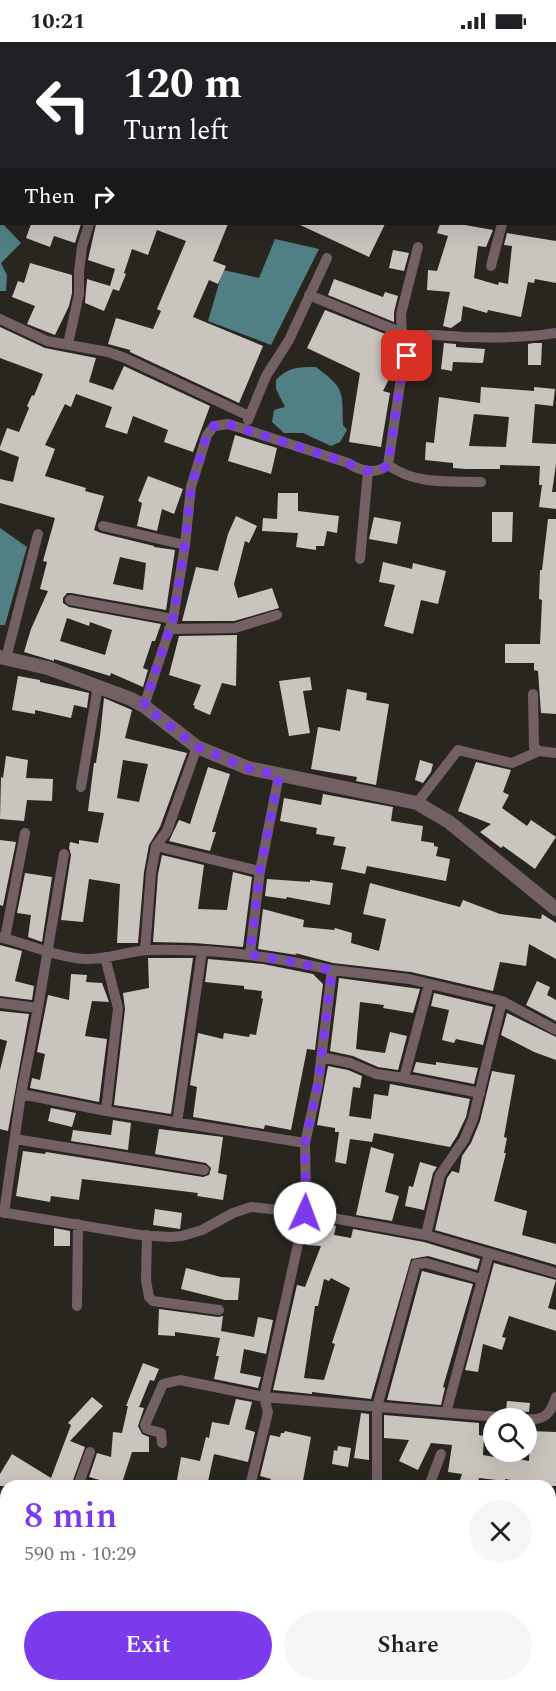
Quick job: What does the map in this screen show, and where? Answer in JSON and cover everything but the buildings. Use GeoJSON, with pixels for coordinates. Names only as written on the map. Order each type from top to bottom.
{"type":"FeatureCollection","features":[{"type":"Feature","properties":{"kind":"street"},"geometry":{"type":"LineString","coordinates":[[68,344],[79,294],[82,247],[89,225]]}},
{"type":"Feature","properties":{"kind":"street"},"geometry":{"type":"LineString","coordinates":[[491,266],[502,225]]}},
{"type":"Feature","properties":{"kind":"street"},"geometry":{"type":"LineString","coordinates":[[144,706],[171,624],[185,545],[191,487],[207,435],[214,426],[228,424],[368,471],[377,472],[388,465],[407,335],[401,314],[418,247]]}},
{"type":"Feature","properties":{"kind":"street"},"geometry":{"type":"LineString","coordinates":[[244,429],[266,376],[289,340],[327,258]]}},
{"type":"Feature","properties":{"kind":"street"},"geometry":{"type":"LineString","coordinates":[[309,295],[407,335],[473,337],[556,333]]}},
{"type":"Feature","properties":{"kind":"street"},"geometry":{"type":"LineString","coordinates":[[0,319],[47,341],[125,358],[249,416]]}},
{"type":"Feature","properties":{"kind":"street"},"geometry":{"type":"LineString","coordinates":[[388,465],[400,474],[414,478],[481,483]]}},
{"type":"Feature","properties":{"kind":"street"},"geometry":{"type":"LineString","coordinates":[[360,559],[368,471]]}},
{"type":"Feature","properties":{"kind":"street"},"geometry":{"type":"LineString","coordinates":[[103,526],[185,545]]}},
{"type":"Feature","properties":{"kind":"street"},"geometry":{"type":"LineString","coordinates":[[38,534],[3,658],[48,668],[144,706],[197,747],[248,768],[417,803],[449,822],[556,909]]}},
{"type":"Feature","properties":{"kind":"street"},"geometry":{"type":"LineString","coordinates":[[70,600],[171,624],[235,628],[277,615]]}},
{"type":"Feature","properties":{"kind":"street"},"geometry":{"type":"LineString","coordinates":[[81,787],[98,686]]}},
{"type":"Feature","properties":{"kind":"street"},"geometry":{"type":"LineString","coordinates":[[533,694],[534,747],[539,751]]}},
{"type":"Feature","properties":{"kind":"street"},"geometry":{"type":"LineString","coordinates":[[146,950],[151,873],[156,846],[168,831],[197,747]]}},
{"type":"Feature","properties":{"kind":"street"},"geometry":{"type":"LineString","coordinates":[[417,803],[458,750],[512,763],[539,751],[556,753]]}},
{"type":"Feature","properties":{"kind":"street"},"geometry":{"type":"LineString","coordinates":[[250,954],[260,871],[279,776]]}},
{"type":"Feature","properties":{"kind":"street"},"geometry":{"type":"LineString","coordinates":[[25,833],[3,937],[84,959],[146,950],[202,951],[250,954],[332,970],[386,975],[502,1001],[556,1030]]}},
{"type":"Feature","properties":{"kind":"street"},"geometry":{"type":"LineString","coordinates":[[156,846],[260,871]]}},
{"type":"Feature","properties":{"kind":"street"},"geometry":{"type":"LineString","coordinates":[[64,854],[2,1213],[170,1237],[202,1230],[233,1213],[251,1207],[305,1213],[426,1235],[556,1273]]}},
{"type":"Feature","properties":{"kind":"street"},"geometry":{"type":"LineString","coordinates":[[177,1123],[202,951]]}},
{"type":"Feature","properties":{"kind":"street"},"geometry":{"type":"LineString","coordinates":[[105,957],[118,1008],[106,1111]]}},
{"type":"Feature","properties":{"kind":"street"},"geometry":{"type":"LineString","coordinates":[[251,1480],[268,1413],[264,1397],[305,1213],[305,1143],[318,1084],[332,970]]}},
{"type":"Feature","properties":{"kind":"street"},"geometry":{"type":"LineString","coordinates":[[404,1078],[429,984]]}},
{"type":"Feature","properties":{"kind":"street"},"geometry":{"type":"LineString","coordinates":[[426,1235],[440,1175],[458,1151],[469,1130],[502,1001]]}},
{"type":"Feature","properties":{"kind":"street"},"geometry":{"type":"LineString","coordinates":[[0,1003],[38,1008]]}},
{"type":"Feature","properties":{"kind":"street"},"geometry":{"type":"LineString","coordinates":[[321,1057],[350,1063],[376,1074],[480,1093]]}},
{"type":"Feature","properties":{"kind":"street"},"geometry":{"type":"LineString","coordinates":[[21,1094],[106,1111],[305,1143]]}},
{"type":"Feature","properties":{"kind":"street"},"geometry":{"type":"LineString","coordinates":[[15,1139],[204,1170]]}},
{"type":"Feature","properties":{"kind":"street"},"geometry":{"type":"LineString","coordinates":[[77,1306],[78,1224]]}},
{"type":"Feature","properties":{"kind":"street"},"geometry":{"type":"LineString","coordinates":[[147,1235],[146,1280],[149,1297],[153,1301],[219,1310]]}},
{"type":"Feature","properties":{"kind":"street"},"geometry":{"type":"LineString","coordinates":[[446,1413],[489,1254]]}},
{"type":"Feature","properties":{"kind":"street"},"geometry":{"type":"LineString","coordinates":[[377,1480],[377,1407],[416,1264],[426,1263],[481,1279]]}},
{"type":"Feature","properties":{"kind":"street"},"geometry":{"type":"LineString","coordinates":[[162,1443],[161,1433],[147,1430],[145,1425],[163,1384],[180,1380],[264,1397],[483,1416]]}},
{"type":"Feature","properties":{"kind":"street"},"geometry":{"type":"LineString","coordinates":[[537,1418],[544,1418],[550,1412],[556,1397]]}},
{"type":"Feature","properties":{"kind":"street"},"geometry":{"type":"LineString","coordinates":[[80,1480],[90,1452]]}},
{"type":"Feature","properties":{"kind":"street"},"geometry":{"type":"LineString","coordinates":[[431,1480],[441,1454]]}},
{"type":"Feature","properties":{"kind":"water"},"geometry":{"type":"Polygon","coordinates":[[[0,225],[4,225],[21,243],[1,263],[7,275],[6,291],[0,291],[0,225]]]}},
{"type":"Feature","properties":{"kind":"water"},"geometry":{"type":"Polygon","coordinates":[[[275,239],[319,249],[271,345],[208,321],[223,270],[259,278],[275,239]]]}},
{"type":"Feature","properties":{"kind":"water"},"geometry":{"type":"Polygon","coordinates":[[[316,367],[332,380],[342,397],[343,425],[347,430],[340,442],[331,446],[303,433],[284,433],[272,422],[274,410],[285,407],[276,389],[276,380],[285,372],[294,369],[316,367]]]}},
{"type":"Feature","properties":{"kind":"water"},"geometry":{"type":"Polygon","coordinates":[[[0,528],[27,547],[5,625],[0,625],[0,528]]]}},
{"type":"Feature","properties":{"kind":"route"},"geometry":{"type":"LineString","coordinates":[[305,1213],[305,1143],[318,1084],[332,970],[250,954],[260,871],[279,776],[248,768],[197,747],[144,706],[173,619],[185,545],[191,487],[207,435],[214,426],[228,424],[348,463],[354,467],[377,472],[383,470],[388,465],[400,384],[407,356]]}}]}
